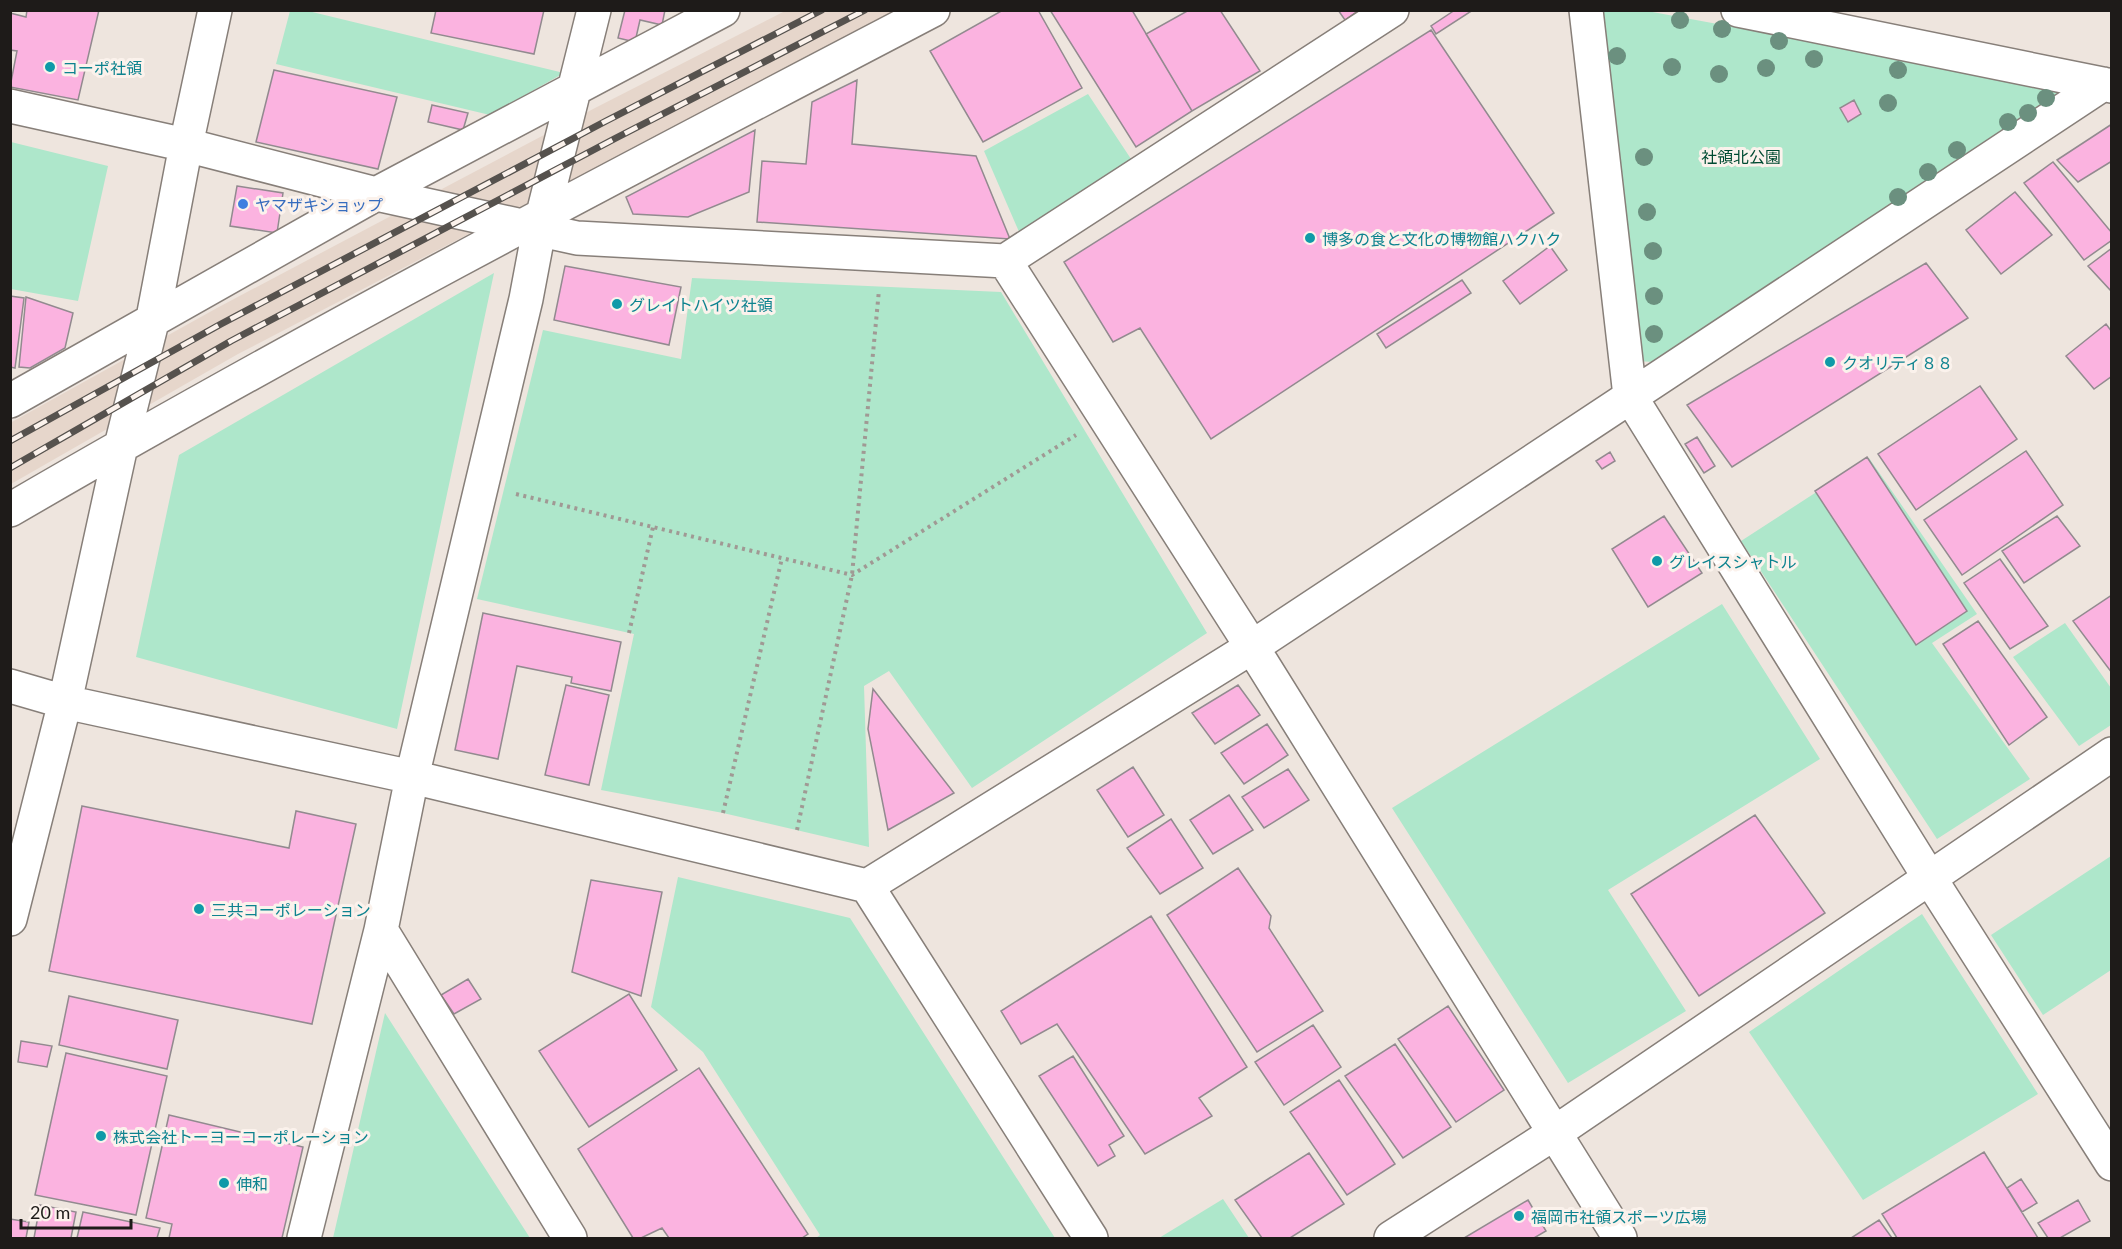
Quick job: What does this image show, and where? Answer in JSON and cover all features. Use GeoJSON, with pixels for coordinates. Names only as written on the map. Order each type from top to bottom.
{"type":"FeatureCollection","features":[{"type":"Feature","properties":{"kind":"street"},"geometry":{"type":"LineString","coordinates":[[10,919],[65,702],[121,446],[153,318],[215,10]]}},
{"type":"Feature","properties":{"kind":"street"},"geometry":{"type":"LineString","coordinates":[[304,1239],[381,930],[412,777],[526,299],[535,225],[576,90],[594,10]]}},
{"type":"Feature","properties":{"kind":"street"},"geometry":{"type":"LineString","coordinates":[[10,400],[376,194],[576,90],[723,10]]}},
{"type":"Feature","properties":{"kind":"street"},"geometry":{"type":"LineString","coordinates":[[10,510],[121,446],[535,225],[632,168],[933,10]]}},
{"type":"Feature","properties":{"kind":"street"},"geometry":{"type":"LineString","coordinates":[[10,106],[186,145],[376,194],[535,225],[577,238],[1005,261],[1392,10]]}},
{"type":"Feature","properties":{"kind":"street"},"geometry":{"type":"LineString","coordinates":[[1586,10],[1630,396],[1929,877],[2112,1164]]}},
{"type":"Feature","properties":{"kind":"street"},"geometry":{"type":"LineString","coordinates":[[1738,10],[2107,85]]}},
{"type":"Feature","properties":{"kind":"street"},"geometry":{"type":"LineString","coordinates":[[867,886],[1252,647],[1630,396],[2107,85]]}},
{"type":"Feature","properties":{"kind":"street"},"geometry":{"type":"LineString","coordinates":[[1005,261],[1252,647],[1620,1239]]}},
{"type":"Feature","properties":{"kind":"street"},"geometry":{"type":"LineString","coordinates":[[10,686],[65,702],[412,777],[867,886],[1091,1239]]}},
{"type":"Feature","properties":{"kind":"street"},"geometry":{"type":"LineString","coordinates":[[1391,1239],[1553,1134],[2112,754]]}},
{"type":"Feature","properties":{"kind":"street"},"geometry":{"type":"LineString","coordinates":[[381,930],[570,1239]]}},
{"type":"Feature","properties":{"kind":"path"},"geometry":{"type":"LineString","coordinates":[[797,830],[852,575],[879,286]]}},
{"type":"Feature","properties":{"kind":"path"},"geometry":{"type":"LineString","coordinates":[[515,494],[852,575],[1084,430]]}},
{"type":"Feature","properties":{"kind":"path"},"geometry":{"type":"LineString","coordinates":[[629,633],[653,527]]}},
{"type":"Feature","properties":{"kind":"path"},"geometry":{"type":"LineString","coordinates":[[723,813],[782,558]]}},
{"type":"Feature","properties":{"kind":"shaded area"},"geometry":{"type":"Polygon","coordinates":[[[785,11],[897,11],[238,354],[11,484],[10,423],[217,308],[595,108],[785,11]]]}},
{"type":"Feature","properties":{"kind":"green space"},"geometry":{"type":"Polygon","coordinates":[[[304,10],[564,73],[490,115],[276,64],[290,11],[304,10]]]}},
{"type":"Feature","properties":{"kind":"green space","name":"社領北公園"},"geometry":{"type":"Polygon","coordinates":[[[1600,11],[1647,11],[2064,88],[2064,99],[1654,362],[1636,361],[1600,11]]]}},
{"type":"Feature","properties":{"kind":"green space"},"geometry":{"type":"Polygon","coordinates":[[[1088,94],[1133,162],[1020,234],[984,151],[1088,94]]]}},
{"type":"Feature","properties":{"kind":"green space"},"geometry":{"type":"Polygon","coordinates":[[[11,142],[108,166],[78,301],[11,289],[11,142]]]}},
{"type":"Feature","properties":{"kind":"green space"},"geometry":{"type":"Polygon","coordinates":[[[494,273],[397,729],[136,657],[179,455],[494,273]]]}},
{"type":"Feature","properties":{"kind":"green space"},"geometry":{"type":"Polygon","coordinates":[[[692,278],[1001,292],[1207,633],[972,788],[889,671],[864,686],[869,847],[723,813],[601,790],[634,634],[477,599],[543,330],[681,359],[692,278]]]}},
{"type":"Feature","properties":{"kind":"green space"},"geometry":{"type":"Polygon","coordinates":[[[1869,458],[1977,614],[1932,643],[2030,779],[1937,839],[1741,541],[1869,458]]]}},
{"type":"Feature","properties":{"kind":"green space"},"geometry":{"type":"Polygon","coordinates":[[[1722,604],[1820,759],[1608,890],[1686,1011],[1568,1083],[1392,808],[1722,604]]]}},
{"type":"Feature","properties":{"kind":"green space"},"geometry":{"type":"Polygon","coordinates":[[[2065,623],[2111,688],[2111,725],[2079,746],[2013,657],[2065,623]]]}},
{"type":"Feature","properties":{"kind":"green space"},"geometry":{"type":"Polygon","coordinates":[[[2111,856],[2111,970],[2043,1015],[1991,935],[2111,856]]]}},
{"type":"Feature","properties":{"kind":"green space"},"geometry":{"type":"Polygon","coordinates":[[[678,877],[850,918],[1055,1238],[816,1238],[820,1235],[703,1052],[651,1007],[678,877]]]}},
{"type":"Feature","properties":{"kind":"green space"},"geometry":{"type":"Polygon","coordinates":[[[1922,914],[2038,1094],[1863,1200],[1749,1032],[1922,914]]]}},
{"type":"Feature","properties":{"kind":"green space"},"geometry":{"type":"Polygon","coordinates":[[[385,1013],[530,1238],[333,1238],[385,1013]]]}},
{"type":"Feature","properties":{"kind":"green space"},"geometry":{"type":"Polygon","coordinates":[[[1223,1199],[1249,1238],[1159,1238],[1223,1199]]]}},
{"type":"Feature","properties":{"kind":"building","name":"コーポ社領"},"geometry":{"type":"Polygon","coordinates":[[[27,10],[99,10],[78,100],[10,87],[17,51],[10,50],[10,13],[26,17],[27,10]]]}},
{"type":"Feature","properties":{"kind":"building"},"geometry":{"type":"Polygon","coordinates":[[[436,10],[544,10],[534,54],[431,33],[436,10]]]}},
{"type":"Feature","properties":{"kind":"building"},"geometry":{"type":"Polygon","coordinates":[[[625,10],[665,10],[662,25],[640,20],[635,42],[618,38],[625,10]]]}},
{"type":"Feature","properties":{"kind":"building"},"geometry":{"type":"Polygon","coordinates":[[[1003,10],[1038,10],[1082,88],[983,142],[930,51],[1003,10]]]}},
{"type":"Feature","properties":{"kind":"building"},"geometry":{"type":"Polygon","coordinates":[[[1050,10],[1132,10],[1192,111],[1136,147],[1050,10]]]}},
{"type":"Feature","properties":{"kind":"building"},"geometry":{"type":"Polygon","coordinates":[[[1189,10],[1220,10],[1260,71],[1192,111],[1146,34],[1189,10]]]}},
{"type":"Feature","properties":{"kind":"building"},"geometry":{"type":"Polygon","coordinates":[[[1338,10],[1359,10],[1345,20],[1338,10]]]}},
{"type":"Feature","properties":{"kind":"building"},"geometry":{"type":"Polygon","coordinates":[[[1455,10],[1473,10],[1436,34],[1431,26],[1455,10]]]}},
{"type":"Feature","properties":{"kind":"building","name":"博多の食と文化の博物館ハクハク"},"geometry":{"type":"Polygon","coordinates":[[[1431,30],[1554,213],[1211,439],[1140,328],[1113,342],[1064,262],[1431,30]]]}},
{"type":"Feature","properties":{"kind":"building"},"geometry":{"type":"Polygon","coordinates":[[[274,70],[397,97],[378,169],[256,142],[274,70]]]}},
{"type":"Feature","properties":{"kind":"building"},"geometry":{"type":"Polygon","coordinates":[[[857,80],[852,144],[976,156],[1010,239],[757,222],[762,161],[806,164],[812,102],[857,80]]]}},
{"type":"Feature","properties":{"kind":"building"},"geometry":{"type":"Polygon","coordinates":[[[1854,100],[1861,114],[1848,122],[1840,108],[1854,100]]]}},
{"type":"Feature","properties":{"kind":"building"},"geometry":{"type":"Polygon","coordinates":[[[432,105],[468,113],[463,130],[428,122],[432,105]]]}},
{"type":"Feature","properties":{"kind":"building"},"geometry":{"type":"Polygon","coordinates":[[[2112,124],[2112,161],[2078,182],[2057,160],[2112,124]]]}},
{"type":"Feature","properties":{"kind":"building"},"geometry":{"type":"Polygon","coordinates":[[[755,130],[749,192],[688,217],[633,214],[626,197],[755,130]]]}},
{"type":"Feature","properties":{"kind":"building"},"geometry":{"type":"Polygon","coordinates":[[[2053,162],[2112,233],[2112,240],[2084,260],[2024,183],[2053,162]]]}},
{"type":"Feature","properties":{"kind":"building"},"geometry":{"type":"Polygon","coordinates":[[[237,186],[283,193],[277,233],[230,226],[237,186]]]}},
{"type":"Feature","properties":{"kind":"building"},"geometry":{"type":"Polygon","coordinates":[[[2015,192],[2052,235],[2001,274],[1966,230],[2015,192]]]}},
{"type":"Feature","properties":{"kind":"building"},"geometry":{"type":"Polygon","coordinates":[[[1550,246],[1567,270],[1520,304],[1503,281],[1550,246]]]}},
{"type":"Feature","properties":{"kind":"building"},"geometry":{"type":"Polygon","coordinates":[[[2112,248],[2112,292],[2088,266],[2112,248]]]}},
{"type":"Feature","properties":{"kind":"building","name":"クオリティ８８"},"geometry":{"type":"Polygon","coordinates":[[[1926,263],[1968,318],[1732,467],[1687,405],[1926,263]]]}},
{"type":"Feature","properties":{"kind":"building","name":"グレイトハイツ社領"},"geometry":{"type":"Polygon","coordinates":[[[565,266],[681,287],[669,345],[554,320],[565,266]]]}},
{"type":"Feature","properties":{"kind":"building"},"geometry":{"type":"Polygon","coordinates":[[[1462,280],[1471,293],[1386,348],[1377,334],[1462,280]]]}},
{"type":"Feature","properties":{"kind":"building"},"geometry":{"type":"Polygon","coordinates":[[[10,296],[24,298],[15,368],[10,367],[10,296]]]}},
{"type":"Feature","properties":{"kind":"building"},"geometry":{"type":"Polygon","coordinates":[[[26,297],[73,313],[65,348],[30,368],[19,367],[26,297]]]}},
{"type":"Feature","properties":{"kind":"building"},"geometry":{"type":"Polygon","coordinates":[[[2106,324],[2112,332],[2112,376],[2094,389],[2066,356],[2106,324]]]}},
{"type":"Feature","properties":{"kind":"building"},"geometry":{"type":"Polygon","coordinates":[[[1980,386],[2017,439],[1916,510],[1878,454],[1980,386]]]}},
{"type":"Feature","properties":{"kind":"building"},"geometry":{"type":"Polygon","coordinates":[[[1697,437],[1715,466],[1704,473],[1685,444],[1697,437]]]}},
{"type":"Feature","properties":{"kind":"building"},"geometry":{"type":"Polygon","coordinates":[[[2026,451],[2063,505],[1962,575],[1924,520],[2026,451]]]}},
{"type":"Feature","properties":{"kind":"building"},"geometry":{"type":"Polygon","coordinates":[[[1610,452],[1615,461],[1602,469],[1596,461],[1610,452]]]}},
{"type":"Feature","properties":{"kind":"building"},"geometry":{"type":"Polygon","coordinates":[[[1867,457],[1967,611],[1916,645],[1815,491],[1867,457]]]}},
{"type":"Feature","properties":{"kind":"building","name":"グレイスシャトル"},"geometry":{"type":"Polygon","coordinates":[[[1664,516],[1702,573],[1648,607],[1612,549],[1664,516]]]}},
{"type":"Feature","properties":{"kind":"building"},"geometry":{"type":"Polygon","coordinates":[[[2057,516],[2080,546],[2024,583],[2002,551],[2057,516]]]}},
{"type":"Feature","properties":{"kind":"building"},"geometry":{"type":"Polygon","coordinates":[[[2000,559],[2048,626],[2010,649],[1964,583],[2000,559]]]}},
{"type":"Feature","properties":{"kind":"building"},"geometry":{"type":"Polygon","coordinates":[[[2112,595],[2112,673],[2073,621],[2112,595]]]}},
{"type":"Feature","properties":{"kind":"building"},"geometry":{"type":"Polygon","coordinates":[[[483,613],[621,642],[611,691],[571,683],[572,677],[517,666],[498,759],[455,750],[483,613]]]}},
{"type":"Feature","properties":{"kind":"building"},"geometry":{"type":"Polygon","coordinates":[[[1978,621],[2047,717],[2009,745],[1943,644],[1978,621]]]}},
{"type":"Feature","properties":{"kind":"building"},"geometry":{"type":"Polygon","coordinates":[[[566,685],[609,695],[589,785],[545,775],[566,685]]]}},
{"type":"Feature","properties":{"kind":"building"},"geometry":{"type":"Polygon","coordinates":[[[1238,685],[1260,715],[1215,744],[1192,713],[1238,685]]]}},
{"type":"Feature","properties":{"kind":"building"},"geometry":{"type":"Polygon","coordinates":[[[873,689],[954,793],[888,830],[868,729],[873,689]]]}},
{"type":"Feature","properties":{"kind":"building"},"geometry":{"type":"Polygon","coordinates":[[[1267,724],[1288,755],[1244,784],[1221,753],[1267,724]]]}},
{"type":"Feature","properties":{"kind":"building"},"geometry":{"type":"Polygon","coordinates":[[[1133,767],[1164,815],[1128,837],[1097,790],[1133,767]]]}},
{"type":"Feature","properties":{"kind":"building"},"geometry":{"type":"Polygon","coordinates":[[[1288,769],[1309,800],[1264,828],[1242,797],[1288,769]]]}},
{"type":"Feature","properties":{"kind":"building"},"geometry":{"type":"Polygon","coordinates":[[[1229,795],[1253,830],[1213,854],[1190,820],[1229,795]]]}},
{"type":"Feature","properties":{"kind":"building","name":"三共コーポレーション"},"geometry":{"type":"Polygon","coordinates":[[[82,806],[289,848],[296,811],[356,824],[312,1024],[49,971],[82,806]]]}},
{"type":"Feature","properties":{"kind":"building"},"geometry":{"type":"Polygon","coordinates":[[[1755,815],[1825,913],[1699,996],[1631,894],[1755,815]]]}},
{"type":"Feature","properties":{"kind":"building"},"geometry":{"type":"Polygon","coordinates":[[[1171,819],[1203,868],[1160,894],[1127,848],[1171,819]]]}},
{"type":"Feature","properties":{"kind":"building"},"geometry":{"type":"Polygon","coordinates":[[[1238,868],[1271,916],[1269,928],[1323,1011],[1257,1052],[1167,915],[1238,868]]]}},
{"type":"Feature","properties":{"kind":"building"},"geometry":{"type":"Polygon","coordinates":[[[591,880],[662,892],[641,996],[572,972],[591,880]]]}},
{"type":"Feature","properties":{"kind":"building"},"geometry":{"type":"Polygon","coordinates":[[[1151,916],[1247,1067],[1199,1098],[1212,1116],[1145,1154],[1057,1024],[1021,1044],[1001,1011],[1151,916]]]}},
{"type":"Feature","properties":{"kind":"building"},"geometry":{"type":"Polygon","coordinates":[[[468,979],[481,999],[454,1014],[441,995],[468,979]]]}},
{"type":"Feature","properties":{"kind":"building"},"geometry":{"type":"Polygon","coordinates":[[[629,994],[677,1070],[589,1127],[539,1051],[629,994]]]}},
{"type":"Feature","properties":{"kind":"building"},"geometry":{"type":"Polygon","coordinates":[[[69,996],[178,1020],[167,1069],[59,1045],[69,996]]]}},
{"type":"Feature","properties":{"kind":"building"},"geometry":{"type":"Polygon","coordinates":[[[1448,1006],[1504,1090],[1456,1122],[1398,1039],[1448,1006]]]}},
{"type":"Feature","properties":{"kind":"building"},"geometry":{"type":"Polygon","coordinates":[[[1313,1025],[1341,1067],[1284,1105],[1255,1062],[1313,1025]]]}},
{"type":"Feature","properties":{"kind":"building"},"geometry":{"type":"Polygon","coordinates":[[[21,1041],[52,1046],[47,1067],[18,1062],[21,1041]]]}},
{"type":"Feature","properties":{"kind":"building"},"geometry":{"type":"Polygon","coordinates":[[[1395,1044],[1451,1127],[1403,1158],[1345,1076],[1395,1044]]]}},
{"type":"Feature","properties":{"kind":"building","name":"株式会社トーヨーコーポレーション"},"geometry":{"type":"Polygon","coordinates":[[[66,1053],[167,1076],[136,1215],[35,1195],[66,1053]]]}},
{"type":"Feature","properties":{"kind":"building"},"geometry":{"type":"Polygon","coordinates":[[[1073,1056],[1124,1136],[1109,1145],[1115,1156],[1098,1166],[1039,1076],[1073,1056]]]}},
{"type":"Feature","properties":{"kind":"building"},"geometry":{"type":"Polygon","coordinates":[[[699,1068],[808,1234],[802,1238],[669,1238],[662,1228],[641,1238],[633,1238],[578,1149],[699,1068]]]}},
{"type":"Feature","properties":{"kind":"building"},"geometry":{"type":"Polygon","coordinates":[[[1339,1080],[1395,1164],[1347,1195],[1290,1112],[1339,1080]]]}},
{"type":"Feature","properties":{"kind":"building","name":"伸和"},"geometry":{"type":"Polygon","coordinates":[[[169,1115],[303,1147],[282,1238],[169,1238],[172,1224],[146,1218],[169,1115]]]}},
{"type":"Feature","properties":{"kind":"building"},"geometry":{"type":"Polygon","coordinates":[[[1984,1152],[2038,1238],[1897,1238],[1882,1214],[1984,1152]]]}},
{"type":"Feature","properties":{"kind":"building"},"geometry":{"type":"Polygon","coordinates":[[[1309,1153],[1344,1204],[1290,1238],[1262,1238],[1235,1200],[1309,1153]]]}},
{"type":"Feature","properties":{"kind":"building"},"geometry":{"type":"Polygon","coordinates":[[[2021,1179],[2037,1203],[2022,1212],[2007,1188],[2021,1179]]]}},
{"type":"Feature","properties":{"kind":"building","name":"福岡市社領スポーツ広場"},"geometry":{"type":"Polygon","coordinates":[[[1528,1200],[1546,1231],[1534,1238],[1464,1238],[1528,1200]]]}},
{"type":"Feature","properties":{"kind":"building"},"geometry":{"type":"Polygon","coordinates":[[[2078,1200],[2090,1221],[2060,1238],[2048,1238],[2038,1223],[2078,1200]]]}},
{"type":"Feature","properties":{"kind":"building"},"geometry":{"type":"Polygon","coordinates":[[[40,1205],[76,1212],[71,1238],[34,1238],[40,1205]]]}},
{"type":"Feature","properties":{"kind":"building"},"geometry":{"type":"Polygon","coordinates":[[[83,1212],[160,1228],[157,1238],[77,1238],[83,1212]]]}},
{"type":"Feature","properties":{"kind":"building"},"geometry":{"type":"Polygon","coordinates":[[[10,1219],[29,1222],[26,1238],[10,1238],[10,1219]]]}},
{"type":"Feature","properties":{"kind":"building"},"geometry":{"type":"Polygon","coordinates":[[[1879,1220],[1892,1238],[1851,1238],[1879,1220]]]}},
{"type":"Feature","properties":{"kind":"railway"},"geometry":{"type":"LineString","coordinates":[[10,441],[221,324],[822,10]]}},
{"type":"Feature","properties":{"kind":"railway"},"geometry":{"type":"LineString","coordinates":[[10,468],[231,341],[865,10]]}},
{"type":"Feature","properties":{"kind":"place","name":"コーポ社領"},"geometry":{"type":"Point","coordinates":[50,67]}},
{"type":"Feature","properties":{"kind":"place","name":"ヤマザキショップ"},"geometry":{"type":"Point","coordinates":[243,204]}},
{"type":"Feature","properties":{"kind":"place","name":"博多の食と文化の博物館ハクハク"},"geometry":{"type":"Point","coordinates":[1310,238]}},
{"type":"Feature","properties":{"kind":"place","name":"グレイトハイツ社領"},"geometry":{"type":"Point","coordinates":[617,304]}},
{"type":"Feature","properties":{"kind":"place","name":"クオリティ８８"},"geometry":{"type":"Point","coordinates":[1830,362]}},
{"type":"Feature","properties":{"kind":"place","name":"グレイスシャトル"},"geometry":{"type":"Point","coordinates":[1657,561]}},
{"type":"Feature","properties":{"kind":"place","name":"三共コーポレーション"},"geometry":{"type":"Point","coordinates":[199,909]}},
{"type":"Feature","properties":{"kind":"place","name":"株式会社トーヨーコーポレーション"},"geometry":{"type":"Point","coordinates":[101,1136]}},
{"type":"Feature","properties":{"kind":"place","name":"伸和"},"geometry":{"type":"Point","coordinates":[224,1183]}},
{"type":"Feature","properties":{"kind":"place","name":"福岡市社領スポーツ広場"},"geometry":{"type":"Point","coordinates":[1519,1216]}}]}
